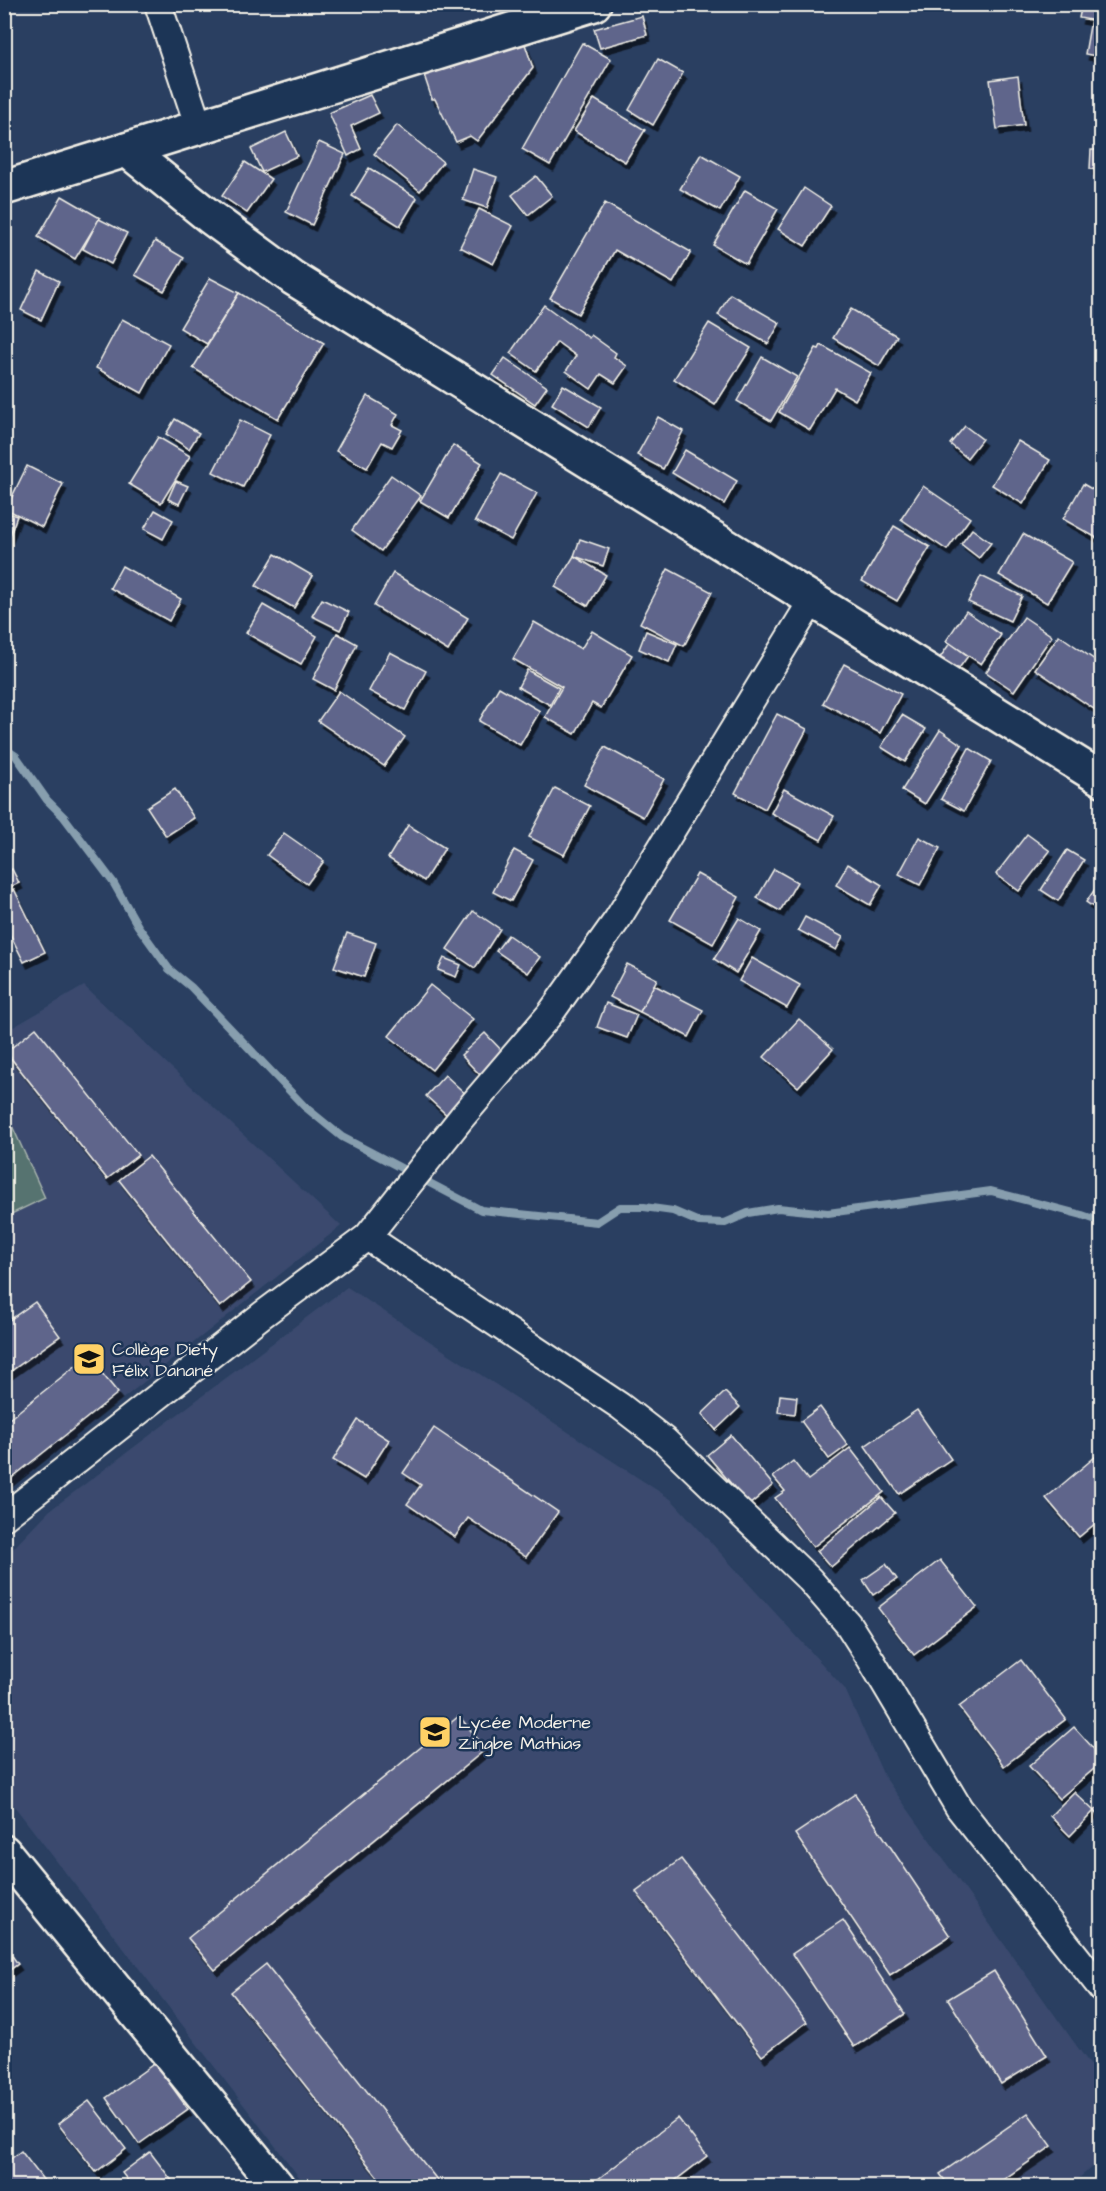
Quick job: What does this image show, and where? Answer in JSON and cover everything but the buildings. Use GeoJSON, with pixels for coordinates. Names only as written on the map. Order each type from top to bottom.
{"type":"FeatureCollection","features":[{"type":"Feature","properties":{"kind":"street"},"geometry":{"type":"LineString","coordinates":[[158,4],[199,128]]}},
{"type":"Feature","properties":{"kind":"street"},"geometry":{"type":"LineString","coordinates":[[4,188],[594,4]]}},
{"type":"Feature","properties":{"kind":"street"},"geometry":{"type":"LineString","coordinates":[[127,150],[292,278],[1101,779]]}},
{"type":"Feature","properties":{"kind":"street"},"geometry":{"type":"LineString","coordinates":[[4,1517],[262,1315],[367,1237],[462,1117],[550,1014],[610,930],[813,599]]}},
{"type":"Feature","properties":{"kind":"street"},"geometry":{"type":"LineString","coordinates":[[367,1237],[620,1406],[664,1440],[810,1580],[848,1624],[959,1808],[1101,1989]]}},
{"type":"Feature","properties":{"kind":"street"},"geometry":{"type":"LineString","coordinates":[[4,1852],[277,2187]]}},
{"type":"Feature","properties":{"kind":"shaded area","name":"Collège Diety Félix Danané"},"geometry":{"type":"Polygon","coordinates":[[[84,986],[341,1226],[5,1492],[5,1032],[84,986]]]}},
{"type":"Feature","properties":{"kind":"shaded area","name":"Lycée Moderne Zingbe Mathias"},"geometry":{"type":"Polygon","coordinates":[[[347,1287],[672,1500],[845,1689],[884,1776],[1101,2080],[1101,2159],[1070,2186],[306,2186],[5,1794],[5,1557],[49,1511],[347,1287]]]}},
{"type":"Feature","properties":{"kind":"green space"},"geometry":{"type":"Polygon","coordinates":[[[4,1108],[45,1198],[5,1217],[4,1217],[4,1108]]]}},
{"type":"Feature","properties":{"kind":"waterway"},"geometry":{"type":"LineString","coordinates":[[4,748],[16,756],[47,800],[64,817],[113,882],[138,926],[169,969],[191,987],[304,1106],[342,1137],[481,1210],[597,1222],[620,1207],[644,1207],[673,1211],[699,1222],[725,1223],[748,1213],[778,1208],[828,1213],[991,1191],[1102,1222]]}},
{"type":"Feature","properties":{"kind":"place","name":"Collège Diety Félix Danané"},"geometry":{"type":"Point","coordinates":[89,1359]}},
{"type":"Feature","properties":{"kind":"place","name":"Lycée Moderne Zingbe Mathias"},"geometry":{"type":"Point","coordinates":[435,1732]}}]}
